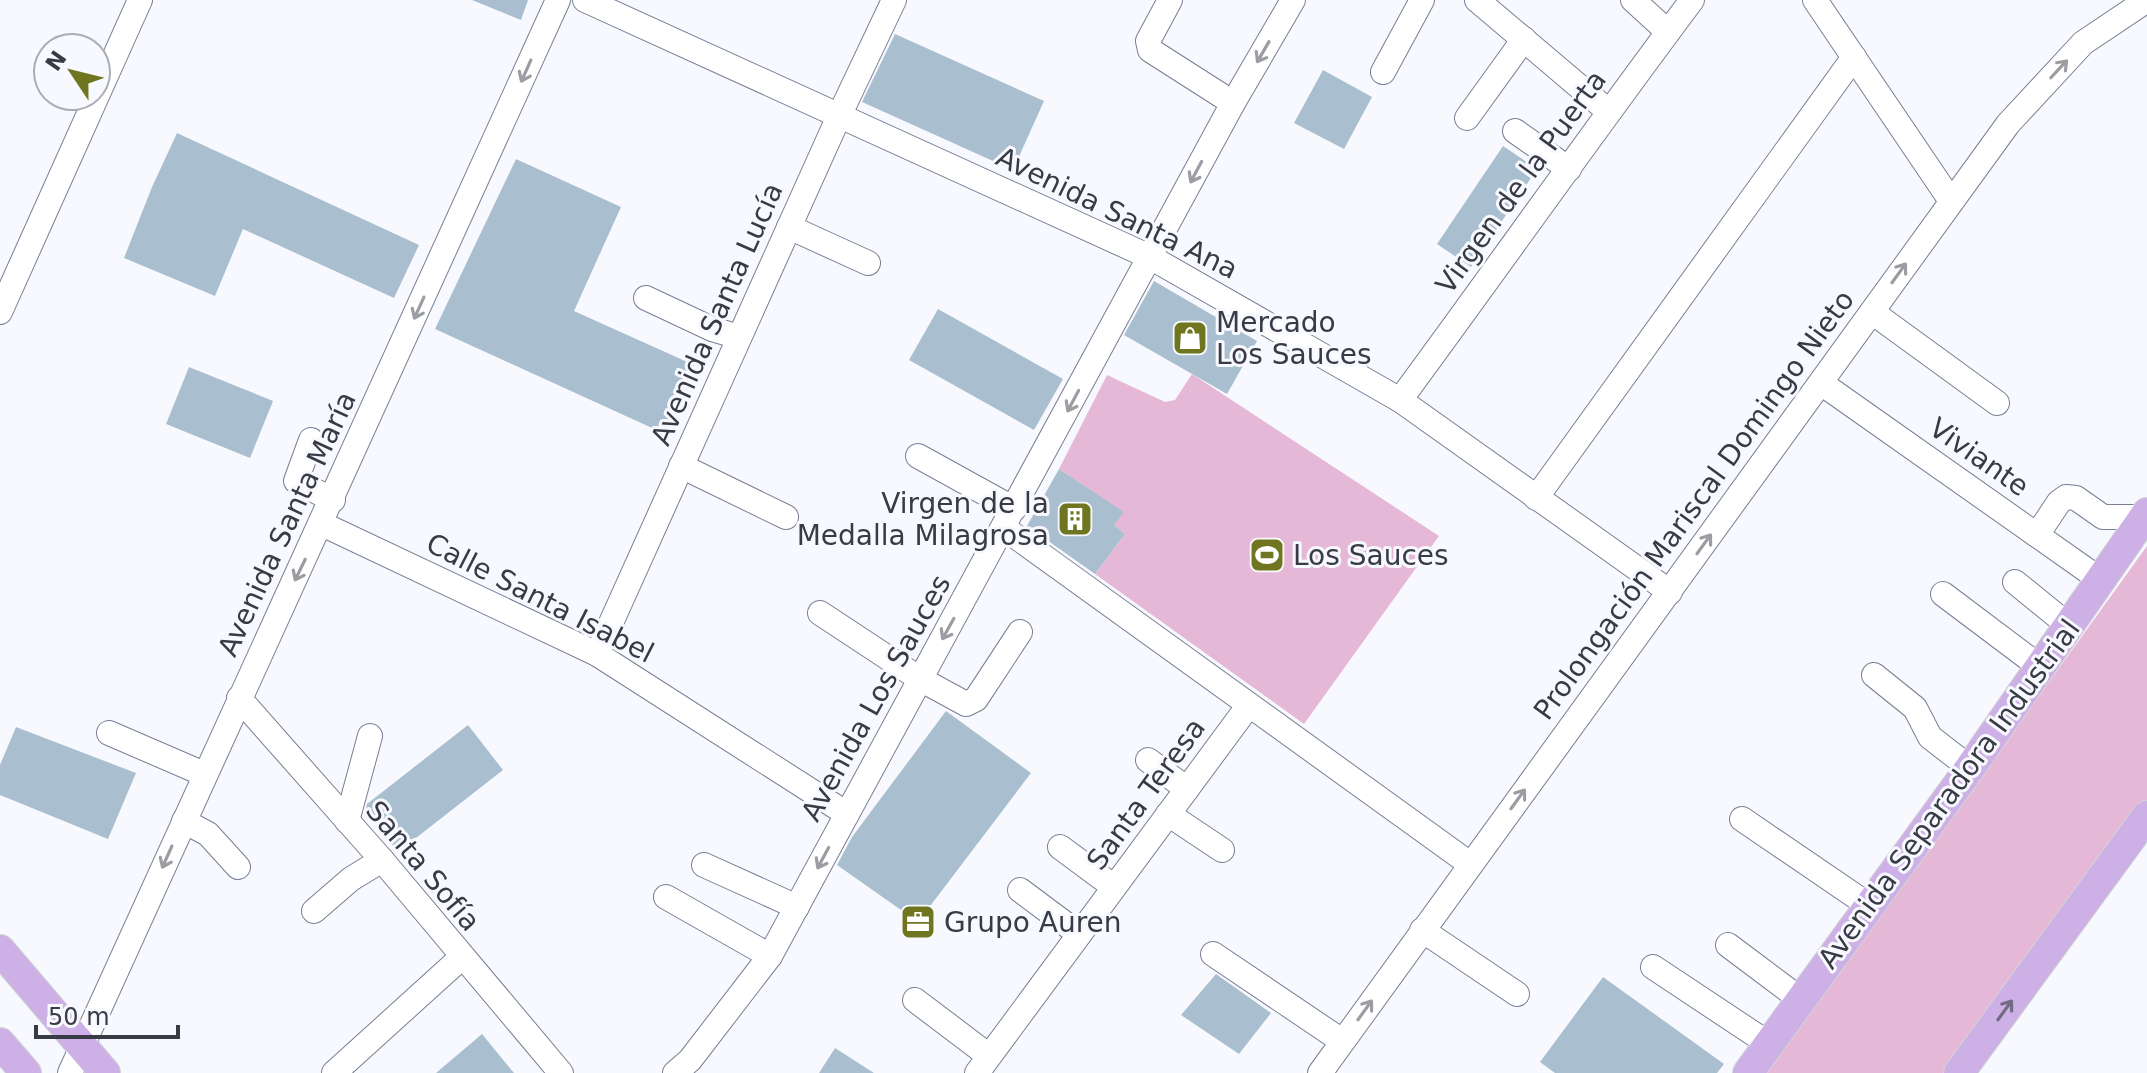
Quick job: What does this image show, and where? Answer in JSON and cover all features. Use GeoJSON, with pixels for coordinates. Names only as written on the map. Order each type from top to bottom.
{"type":"FeatureCollection","features":[{"type":"Feature","properties":{"kind":"main road","name":"Avenida Separadora Industrial"},"geometry":{"type":"LineString","coordinates":[[1748,1073],[1871,907],[2146,515]]}},
{"type":"Feature","properties":{"kind":"main road"},"geometry":{"type":"LineString","coordinates":[[1959,1073],[2147,816]]}},
{"type":"Feature","properties":{"kind":"main road"},"geometry":{"type":"LineString","coordinates":[[0,950],[77,1060],[105,1073]]}},
{"type":"Feature","properties":{"kind":"street"},"geometry":{"type":"LineString","coordinates":[[0,312],[140,0]]}},
{"type":"Feature","properties":{"kind":"street","name":"Avenida Santa María"},"geometry":{"type":"LineString","coordinates":[[77,1060],[204,774],[333,500],[558,0]]}},
{"type":"Feature","properties":{"kind":"street","name":"Avenida Santa Ana"},"geometry":{"type":"LineString","coordinates":[[585,0],[1150,257],[1400,400],[1670,592]]}},
{"type":"Feature","properties":{"kind":"street","name":"Avenida Santa Lucía"},"geometry":{"type":"LineString","coordinates":[[597,654],[894,0]]}},
{"type":"Feature","properties":{"kind":"street"},"geometry":{"type":"LineString","coordinates":[[1170,0],[1148,41],[1150,50],[1233,103]]}},
{"type":"Feature","properties":{"kind":"street","name":"Avenida Los Sauces"},"geometry":{"type":"LineString","coordinates":[[675,1073],[690,1060],[770,956],[1233,103],[1293,0]]}},
{"type":"Feature","properties":{"kind":"street"},"geometry":{"type":"LineString","coordinates":[[1383,72],[1422,0]]}},
{"type":"Feature","properties":{"kind":"street"},"geometry":{"type":"LineString","coordinates":[[1477,0],[1608,111]]}},
{"type":"Feature","properties":{"kind":"street"},"geometry":{"type":"LineString","coordinates":[[1633,0],[1668,32]]}},
{"type":"Feature","properties":{"kind":"street","name":"Virgen de la Puerta"},"geometry":{"type":"LineString","coordinates":[[1400,400],[1692,0]]}},
{"type":"Feature","properties":{"kind":"street"},"geometry":{"type":"LineString","coordinates":[[1815,0],[1951,201]]}},
{"type":"Feature","properties":{"kind":"street","name":"Prolongación Mariscal Domingo Nieto"},"geometry":{"type":"LineString","coordinates":[[1320,1073],[2008,124],[2083,43],[2147,0]]}},
{"type":"Feature","properties":{"kind":"street"},"geometry":{"type":"LineString","coordinates":[[1467,118],[1524,39]]}},
{"type":"Feature","properties":{"kind":"street"},"geometry":{"type":"LineString","coordinates":[[1536,498],[1854,57]]}},
{"type":"Feature","properties":{"kind":"street"},"geometry":{"type":"LineString","coordinates":[[1515,131],[1569,169]]}},
{"type":"Feature","properties":{"kind":"street"},"geometry":{"type":"LineString","coordinates":[[789,227],[868,263]]}},
{"type":"Feature","properties":{"kind":"street"},"geometry":{"type":"LineString","coordinates":[[646,298],[712,329],[739,337]]}},
{"type":"Feature","properties":{"kind":"street"},"geometry":{"type":"LineString","coordinates":[[1872,312],[1997,403]]}},
{"type":"Feature","properties":{"kind":"street","name":"Viviante"},"geometry":{"type":"LineString","coordinates":[[1821,383],[2102,581]]}},
{"type":"Feature","properties":{"kind":"street"},"geometry":{"type":"LineString","coordinates":[[311,440],[296,474],[296,481],[333,500]]}},
{"type":"Feature","properties":{"kind":"street"},"geometry":{"type":"LineString","coordinates":[[918,456],[1009,519],[1249,705],[1470,864]]}},
{"type":"Feature","properties":{"kind":"street"},"geometry":{"type":"LineString","coordinates":[[681,466],[786,517]]}},
{"type":"Feature","properties":{"kind":"street"},"geometry":{"type":"LineString","coordinates":[[2037,535],[2059,502],[2066,497],[2076,498],[2103,517],[2146,515]]}},
{"type":"Feature","properties":{"kind":"street","name":"Calle Santa Isabel"},"geometry":{"type":"LineString","coordinates":[[322,524],[597,654],[847,814]]}},
{"type":"Feature","properties":{"kind":"street"},"geometry":{"type":"LineString","coordinates":[[2015,582],[2069,626]]}},
{"type":"Feature","properties":{"kind":"street"},"geometry":{"type":"LineString","coordinates":[[1943,594],[2040,667]]}},
{"type":"Feature","properties":{"kind":"street"},"geometry":{"type":"LineString","coordinates":[[820,613],[920,679],[966,704],[976,699],[1020,632]]}},
{"type":"Feature","properties":{"kind":"street"},"geometry":{"type":"LineString","coordinates":[[1874,675],[1915,708],[1930,737],[1970,768]]}},
{"type":"Feature","properties":{"kind":"street","name":"Santa Sofía"},"geometry":{"type":"LineString","coordinates":[[239,698],[382,860],[561,1073]]}},
{"type":"Feature","properties":{"kind":"street","name":"Santa Teresa"},"geometry":{"type":"LineString","coordinates":[[983,1064],[1249,705]]}},
{"type":"Feature","properties":{"kind":"street"},"geometry":{"type":"LineString","coordinates":[[109,733],[204,774]]}},
{"type":"Feature","properties":{"kind":"street"},"geometry":{"type":"LineString","coordinates":[[347,821],[370,736]]}},
{"type":"Feature","properties":{"kind":"street"},"geometry":{"type":"LineString","coordinates":[[1148,760],[1187,789]]}},
{"type":"Feature","properties":{"kind":"street"},"geometry":{"type":"LineString","coordinates":[[1168,814],[1222,850]]}},
{"type":"Feature","properties":{"kind":"street"},"geometry":{"type":"LineString","coordinates":[[1742,819],[1871,907]]}},
{"type":"Feature","properties":{"kind":"street"},"geometry":{"type":"LineString","coordinates":[[184,821],[208,834],[238,867]]}},
{"type":"Feature","properties":{"kind":"street"},"geometry":{"type":"LineString","coordinates":[[1060,847],[1114,887]]}},
{"type":"Feature","properties":{"kind":"street"},"geometry":{"type":"LineString","coordinates":[[314,911],[351,879],[382,860]]}},
{"type":"Feature","properties":{"kind":"street"},"geometry":{"type":"LineString","coordinates":[[704,865],[797,907]]}},
{"type":"Feature","properties":{"kind":"street"},"geometry":{"type":"LineString","coordinates":[[1020,890],[1079,934]]}},
{"type":"Feature","properties":{"kind":"street"},"geometry":{"type":"LineString","coordinates":[[666,897],[770,956]]}},
{"type":"Feature","properties":{"kind":"street"},"geometry":{"type":"LineString","coordinates":[[1422,930],[1517,994]]}},
{"type":"Feature","properties":{"kind":"street"},"geometry":{"type":"LineString","coordinates":[[1728,945],[1800,999]]}},
{"type":"Feature","properties":{"kind":"street"},"geometry":{"type":"LineString","coordinates":[[1213,954],[1342,1041]]}},
{"type":"Feature","properties":{"kind":"street"},"geometry":{"type":"LineString","coordinates":[[334,1073],[462,957]]}},
{"type":"Feature","properties":{"kind":"street"},"geometry":{"type":"LineString","coordinates":[[1653,967],[1769,1044]]}},
{"type":"Feature","properties":{"kind":"street"},"geometry":{"type":"LineString","coordinates":[[915,1000],[983,1064]]}},
{"type":"Feature","properties":{"kind":"shaded area","name":"Los Sauces"},"geometry":{"type":"Polygon","coordinates":[[[1192,374],[1439,536],[1304,724],[1095,574],[1125,534],[1114,525],[1123,512],[1059,469],[1107,375],[1165,402],[1175,400],[1192,374]]]}},
{"type":"Feature","properties":{"kind":"shaded area"},"geometry":{"type":"Polygon","coordinates":[[[2147,546],[2147,804],[1955,1073],[1767,1073],[2147,546]]]}},
{"type":"Feature","properties":{"kind":"building"},"geometry":{"type":"Polygon","coordinates":[[[472,0],[528,0],[521,20],[472,0]]]}},
{"type":"Feature","properties":{"kind":"building"},"geometry":{"type":"Polygon","coordinates":[[[895,34],[1044,101],[1013,170],[862,102],[895,34]]]}},
{"type":"Feature","properties":{"kind":"building"},"geometry":{"type":"Polygon","coordinates":[[[1323,70],[1372,97],[1344,149],[1294,123],[1323,70]]]}},
{"type":"Feature","properties":{"kind":"building"},"geometry":{"type":"Polygon","coordinates":[[[177,133],[419,245],[394,298],[243,229],[215,296],[124,258],[177,133]]]}},
{"type":"Feature","properties":{"kind":"building"},"geometry":{"type":"Polygon","coordinates":[[[1503,146],[1537,169],[1471,267],[1437,244],[1503,146]]]}},
{"type":"Feature","properties":{"kind":"building"},"geometry":{"type":"Polygon","coordinates":[[[516,159],[621,207],[574,311],[694,365],[663,433],[435,329],[516,159]]]}},
{"type":"Feature","properties":{"kind":"building","name":"Mercado Los Sauces"},"geometry":{"type":"Polygon","coordinates":[[[1154,281],[1257,341],[1227,394],[1124,335],[1154,281]]]}},
{"type":"Feature","properties":{"kind":"building"},"geometry":{"type":"Polygon","coordinates":[[[938,309],[1063,379],[1034,430],[909,360],[938,309]]]}},
{"type":"Feature","properties":{"kind":"building"},"geometry":{"type":"Polygon","coordinates":[[[189,367],[273,401],[250,458],[166,424],[189,367]]]}},
{"type":"Feature","properties":{"kind":"building","name":"Virgen de la Medalla Milagrosa"},"geometry":{"type":"Polygon","coordinates":[[[1059,469],[1124,512],[1114,525],[1125,534],[1095,574],[1027,526],[1059,469]]]}},
{"type":"Feature","properties":{"kind":"building"},"geometry":{"type":"Polygon","coordinates":[[[946,711],[1031,773],[918,922],[837,865],[852,837],[946,711]]]}},
{"type":"Feature","properties":{"kind":"building"},"geometry":{"type":"Polygon","coordinates":[[[468,725],[503,770],[398,852],[366,809],[367,804],[468,725]]]}},
{"type":"Feature","properties":{"kind":"building"},"geometry":{"type":"Polygon","coordinates":[[[16,727],[136,773],[108,839],[0,795],[0,765],[16,727]]]}},
{"type":"Feature","properties":{"kind":"building"},"geometry":{"type":"Polygon","coordinates":[[[1216,974],[1271,1013],[1239,1054],[1181,1015],[1216,974]]]}},
{"type":"Feature","properties":{"kind":"building"},"geometry":{"type":"Polygon","coordinates":[[[1603,977],[1724,1064],[1717,1073],[1555,1073],[1540,1062],[1603,977]]]}},
{"type":"Feature","properties":{"kind":"building"},"geometry":{"type":"Polygon","coordinates":[[[482,1034],[514,1073],[436,1073],[482,1034]]]}},
{"type":"Feature","properties":{"kind":"building"},"geometry":{"type":"Polygon","coordinates":[[[835,1048],[874,1073],[819,1073],[835,1048]]]}},
{"type":"Feature","properties":{"kind":"place","name":"Mercado Los Sauces"},"geometry":{"type":"Point","coordinates":[1190,338]}},
{"type":"Feature","properties":{"kind":"place","name":"Virgen de la Medalla Milagrosa"},"geometry":{"type":"Point","coordinates":[1075,519]}},
{"type":"Feature","properties":{"kind":"place","name":"Los Sauces"},"geometry":{"type":"Point","coordinates":[1267,555]}},
{"type":"Feature","properties":{"kind":"place","name":"Grupo Auren"},"geometry":{"type":"Point","coordinates":[918,922]}}]}
